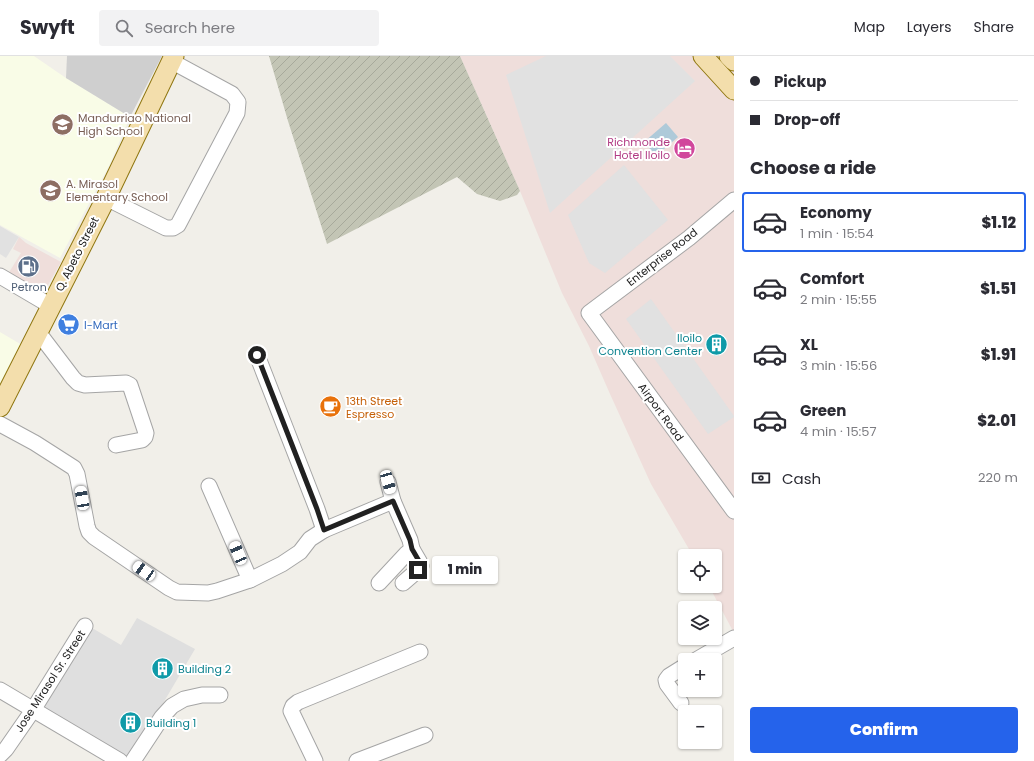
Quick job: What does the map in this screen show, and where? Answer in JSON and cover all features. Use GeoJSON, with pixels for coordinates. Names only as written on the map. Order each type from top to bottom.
{"type":"FeatureCollection","features":[{"type":"Feature","properties":{"kind":"main road"},"geometry":{"type":"LineString","coordinates":[[703,56],[734,90]]}},
{"type":"Feature","properties":{"kind":"main road"},"geometry":{"type":"LineString","coordinates":[[729,56],[734,61]]}},
{"type":"Feature","properties":{"kind":"main road","name":"Q. Abeto Street"},"geometry":{"type":"LineString","coordinates":[[0,407],[106,198],[173,59]]}},
{"type":"Feature","properties":{"kind":"street"},"geometry":{"type":"LineString","coordinates":[[106,198],[166,228],[173,228],[178,225],[237,113],[238,102],[232,94],[173,59]]}},
{"type":"Feature","properties":{"kind":"street","name":"Enterprise Road"},"geometry":{"type":"LineString","coordinates":[[589,313],[688,238],[734,200]]}},
{"type":"Feature","properties":{"kind":"street"},"geometry":{"type":"LineString","coordinates":[[0,276],[51,306]]}},
{"type":"Feature","properties":{"kind":"street","name":"Airport Road"},"geometry":{"type":"LineString","coordinates":[[589,313],[734,511]]}},
{"type":"Feature","properties":{"kind":"street"},"geometry":{"type":"LineString","coordinates":[[38,332],[78,383],[85,385],[126,383],[130,385],[146,433],[142,440],[116,445]]}},
{"type":"Feature","properties":{"kind":"street"},"geometry":{"type":"LineString","coordinates":[[257,355],[324,530]]}},
{"type":"Feature","properties":{"kind":"street"},"geometry":{"type":"LineString","coordinates":[[0,424],[35,443],[74,468],[79,479],[89,532],[94,537],[177,592],[208,593],[250,580],[282,564],[300,552],[310,539],[324,530],[393,501]]}},
{"type":"Feature","properties":{"kind":"street"},"geometry":{"type":"LineString","coordinates":[[388,482],[393,501],[410,540],[412,549],[421,566],[403,583]]}},
{"type":"Feature","properties":{"kind":"street"},"geometry":{"type":"LineString","coordinates":[[209,486],[250,580]]}},
{"type":"Feature","properties":{"kind":"street"},"geometry":{"type":"LineString","coordinates":[[379,583],[412,549]]}},
{"type":"Feature","properties":{"kind":"street","name":"Jose Mirasol Sr. Street"},"geometry":{"type":"LineString","coordinates":[[0,755],[33,710],[86,626]]}},
{"type":"Feature","properties":{"kind":"street"},"geometry":{"type":"LineString","coordinates":[[708,653],[734,638]]}},
{"type":"Feature","properties":{"kind":"street"},"geometry":{"type":"LineString","coordinates":[[315,761],[291,711],[293,706],[298,702],[420,652]]}},
{"type":"Feature","properties":{"kind":"street"},"geometry":{"type":"LineString","coordinates":[[678,670],[669,676],[666,680],[667,684],[681,703]]}},
{"type":"Feature","properties":{"kind":"street"},"geometry":{"type":"LineString","coordinates":[[0,690],[120,761]]}},
{"type":"Feature","properties":{"kind":"street"},"geometry":{"type":"LineString","coordinates":[[133,761],[162,717],[172,706],[184,700],[202,695],[220,695]]}},
{"type":"Feature","properties":{"kind":"street"},"geometry":{"type":"LineString","coordinates":[[357,761],[425,736]]}},
{"type":"Feature","properties":{"kind":"shaded area"},"geometry":{"type":"Polygon","coordinates":[[[0,56],[34,56],[66,78],[130,117],[110,164],[60,258],[0,225],[0,56]]]}},
{"type":"Feature","properties":{"kind":"shaded area"},"geometry":{"type":"Polygon","coordinates":[[[67,56],[162,56],[130,117],[66,78],[67,56]]]}},
{"type":"Feature","properties":{"kind":"shaded area"},"geometry":{"type":"Polygon","coordinates":[[[269,56],[460,56],[520,191],[517,195],[500,201],[477,194],[457,177],[327,244],[269,56]]]}},
{"type":"Feature","properties":{"kind":"shaded area"},"geometry":{"type":"Polygon","coordinates":[[[460,56],[734,56],[734,633],[722,610],[722,601],[717,601],[713,593],[722,593],[722,549],[689,549],[651,484],[589,346],[562,293],[520,191],[460,56]]]}},
{"type":"Feature","properties":{"kind":"shaded area"},"geometry":{"type":"Polygon","coordinates":[[[546,56],[670,56],[695,81],[550,213],[506,75],[546,56]]]}},
{"type":"Feature","properties":{"kind":"shaded area"},"geometry":{"type":"Polygon","coordinates":[[[624,165],[668,220],[605,273],[589,263],[568,215],[624,165]]]}},
{"type":"Feature","properties":{"kind":"shaded area"},"geometry":{"type":"Polygon","coordinates":[[[0,226],[19,237],[6,258],[0,254],[0,226]]]}},
{"type":"Feature","properties":{"kind":"shaded area"},"geometry":{"type":"Polygon","coordinates":[[[19,237],[26,243],[61,262],[43,294],[8,274],[21,253],[13,249],[19,237]]]}},
{"type":"Feature","properties":{"kind":"shaded area"},"geometry":{"type":"Polygon","coordinates":[[[651,299],[734,416],[708,434],[626,319],[651,299]]]}},
{"type":"Feature","properties":{"kind":"shaded area"},"geometry":{"type":"Polygon","coordinates":[[[0,332],[22,345],[0,386],[0,332]]]}},
{"type":"Feature","properties":{"kind":"shaded area"},"geometry":{"type":"Polygon","coordinates":[[[137,618],[195,649],[129,761],[38,706],[87,625],[121,645],[137,618]]]}},
{"type":"Feature","properties":{"kind":"water"},"geometry":{"type":"Polygon","coordinates":[[[666,123],[678,137],[656,156],[644,142],[666,123]]]}},
{"type":"Feature","properties":{"kind":"place","name":"Mandurriao National High School"},"geometry":{"type":"Point","coordinates":[63,124]}},
{"type":"Feature","properties":{"kind":"place","name":"Richmonde Hotel Iloilo"},"geometry":{"type":"Point","coordinates":[685,148]}},
{"type":"Feature","properties":{"kind":"place","name":"A. Mirasol Elementary School"},"geometry":{"type":"Point","coordinates":[51,190]}},
{"type":"Feature","properties":{"kind":"place","name":"Petron"},"geometry":{"type":"Point","coordinates":[29,267]}},
{"type":"Feature","properties":{"kind":"place","name":"I-Mart"},"geometry":{"type":"Point","coordinates":[68,325]}},
{"type":"Feature","properties":{"kind":"place","name":"Iloilo Convention Center"},"geometry":{"type":"Point","coordinates":[717,344]}},
{"type":"Feature","properties":{"kind":"place","name":"13th Street Espresso"},"geometry":{"type":"Point","coordinates":[330,407]}},
{"type":"Feature","properties":{"kind":"place","name":"Building 2"},"geometry":{"type":"Point","coordinates":[162,669]}},
{"type":"Feature","properties":{"kind":"place","name":"Building 1"},"geometry":{"type":"Point","coordinates":[131,723]}},
{"type":"Feature","properties":{"kind":"route"},"geometry":{"type":"LineString","coordinates":[[257,355],[324,530],[393,501],[410,540],[412,549],[421,566],[418,570]]}}]}
